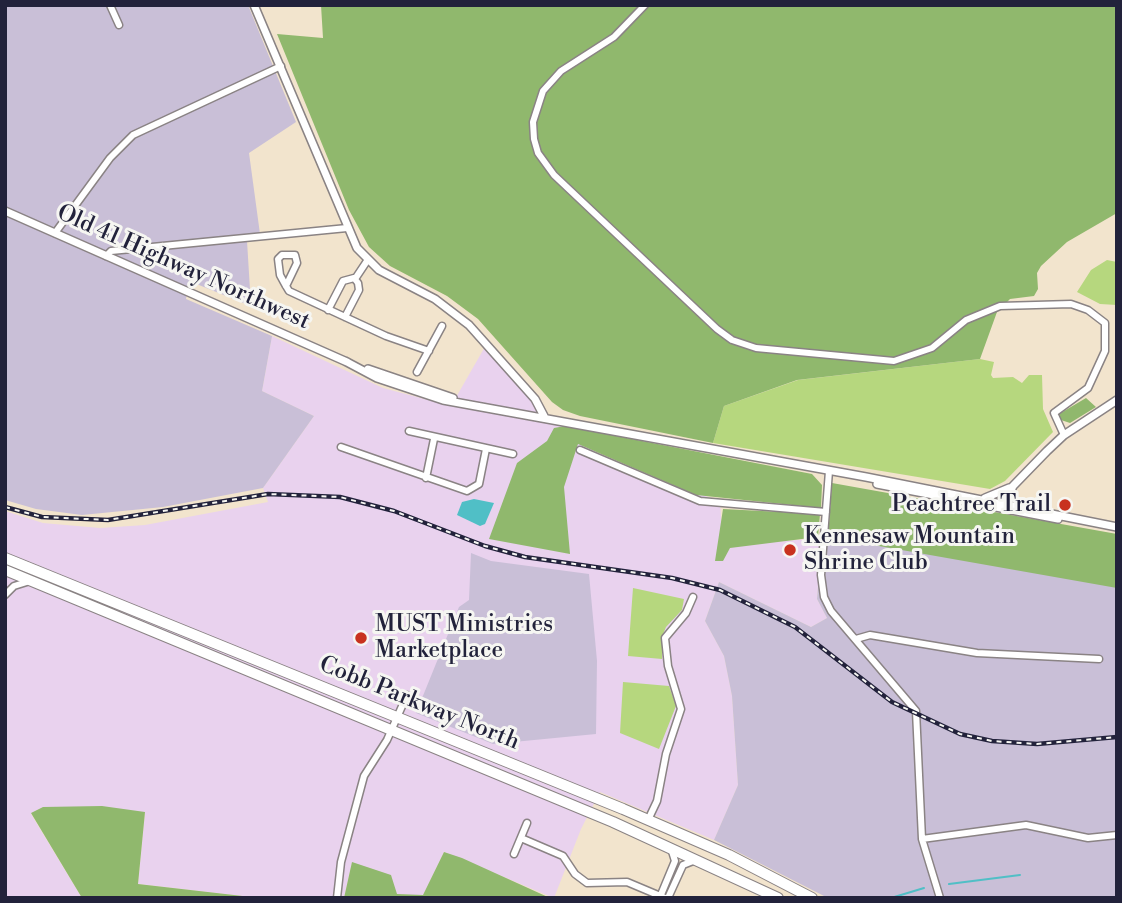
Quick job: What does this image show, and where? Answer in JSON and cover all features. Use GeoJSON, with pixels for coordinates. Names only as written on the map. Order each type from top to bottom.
{"type":"FeatureCollection","features":[{"type":"Feature","properties":{"kind":"main road","name":"Cobb Parkway North"},"geometry":{"type":"LineString","coordinates":[[5,558],[649,820],[729,855],[812,898]]}},
{"type":"Feature","properties":{"kind":"main road","name":"Cobb Parkway North"},"geometry":{"type":"LineString","coordinates":[[5,570],[702,860],[778,898]]}},
{"type":"Feature","properties":{"kind":"street"},"geometry":{"type":"LineString","coordinates":[[110,5],[119,25]]}},
{"type":"Feature","properties":{"kind":"street"},"geometry":{"type":"LineString","coordinates":[[254,5],[347,228],[367,261],[390,277],[435,299],[463,319],[489,344],[535,398],[545,418]]}},
{"type":"Feature","properties":{"kind":"street"},"geometry":{"type":"LineString","coordinates":[[645,5],[614,37],[561,71],[543,91],[533,122],[534,139],[538,153],[554,175],[732,340],[755,348],[894,361],[932,348],[966,320],[1000,306],[1071,304],[1096,315],[1106,329],[1105,351],[1088,388],[1057,408],[1054,415],[1064,435]]}},
{"type":"Feature","properties":{"kind":"street"},"geometry":{"type":"LineString","coordinates":[[55,233],[103,166],[133,135],[281,66]]}},
{"type":"Feature","properties":{"kind":"street","name":"Old 41 Highway Northwest"},"geometry":{"type":"LineString","coordinates":[[5,211],[345,361],[377,378],[420,394],[1106,525]]}},
{"type":"Feature","properties":{"kind":"street"},"geometry":{"type":"LineString","coordinates":[[106,256],[111,251],[347,228]]}},
{"type":"Feature","properties":{"kind":"street"},"geometry":{"type":"LineString","coordinates":[[286,286],[297,262],[295,255],[282,255],[278,259],[286,286],[295,295],[429,351]]}},
{"type":"Feature","properties":{"kind":"street"},"geometry":{"type":"LineString","coordinates":[[328,310],[343,281],[355,279],[367,261]]}},
{"type":"Feature","properties":{"kind":"street"},"geometry":{"type":"LineString","coordinates":[[345,317],[359,290],[355,279]]}},
{"type":"Feature","properties":{"kind":"street"},"geometry":{"type":"LineString","coordinates":[[417,372],[442,326]]}},
{"type":"Feature","properties":{"kind":"street"},"geometry":{"type":"LineString","coordinates":[[977,499],[999,495],[1013,485],[1064,435],[1117,400]]}},
{"type":"Feature","properties":{"kind":"street"},"geometry":{"type":"LineString","coordinates":[[409,431],[434,439],[513,454]]}},
{"type":"Feature","properties":{"kind":"street"},"geometry":{"type":"LineString","coordinates":[[426,478],[434,439]]}},
{"type":"Feature","properties":{"kind":"street"},"geometry":{"type":"LineString","coordinates":[[341,447],[463,491],[474,489],[479,484],[486,449]]}},
{"type":"Feature","properties":{"kind":"street"},"geometry":{"type":"LineString","coordinates":[[580,450],[707,502],[826,512]]}},
{"type":"Feature","properties":{"kind":"street"},"geometry":{"type":"LineString","coordinates":[[829,471],[823,590],[831,611],[916,711],[922,839],[940,898]]}},
{"type":"Feature","properties":{"kind":"street","name":"Old 41 Highway Northwest"},"geometry":{"type":"LineString","coordinates":[[829,471],[1117,527]]}},
{"type":"Feature","properties":{"kind":"street"},"geometry":{"type":"LineString","coordinates":[[1013,485],[1013,495],[1021,507]]}},
{"type":"Feature","properties":{"kind":"street"},"geometry":{"type":"LineString","coordinates":[[1005,507],[1013,485]]}},
{"type":"Feature","properties":{"kind":"street"},"geometry":{"type":"LineString","coordinates":[[5,594],[18,584],[33,581]]}},
{"type":"Feature","properties":{"kind":"street"},"geometry":{"type":"LineString","coordinates":[[5,583],[5,594]]}},
{"type":"Feature","properties":{"kind":"street"},"geometry":{"type":"LineString","coordinates":[[649,820],[657,801],[666,754],[681,709],[668,666],[665,638],[688,609],[693,597]]}},
{"type":"Feature","properties":{"kind":"street"},"geometry":{"type":"LineString","coordinates":[[856,639],[870,635],[977,653],[1099,659]]}},
{"type":"Feature","properties":{"kind":"street"},"geometry":{"type":"LineString","coordinates":[[337,898],[341,862],[364,776],[391,731],[407,695]]}},
{"type":"Feature","properties":{"kind":"street"},"geometry":{"type":"LineString","coordinates":[[514,854],[527,823]]}},
{"type":"Feature","properties":{"kind":"street"},"geometry":{"type":"LineString","coordinates":[[922,839],[1026,825],[1088,838],[1117,835]]}},
{"type":"Feature","properties":{"kind":"street"},"geometry":{"type":"LineString","coordinates":[[521,838],[563,856],[575,874],[587,883],[626,882],[663,897]]}},
{"type":"Feature","properties":{"kind":"street"},"geometry":{"type":"LineString","coordinates":[[663,897],[675,862],[671,847]]}},
{"type":"Feature","properties":{"kind":"street"},"geometry":{"type":"LineString","coordinates":[[663,897],[683,865],[702,860]]}},
{"type":"Feature","properties":{"kind":"shaded area"},"geometry":{"type":"Polygon","coordinates":[[[5,5],[248,5],[296,122],[249,153],[260,234],[193,246],[247,241],[251,306],[189,281],[186,299],[272,336],[262,391],[314,416],[263,488],[163,507],[82,515],[36,509],[5,500],[5,5]]]}},
{"type":"Feature","properties":{"kind":"shaded area"},"geometry":{"type":"Polygon","coordinates":[[[272,336],[383,388],[451,406],[486,345],[547,414],[608,462],[720,501],[723,546],[822,538],[817,599],[827,618],[811,627],[719,582],[705,621],[724,656],[732,696],[738,785],[714,840],[600,792],[581,829],[554,898],[444,852],[423,896],[397,894],[352,863],[344,898],[260,898],[138,884],[145,813],[43,807],[31,814],[82,898],[5,898],[5,511],[43,523],[100,528],[145,525],[268,502],[263,488],[314,416],[262,391],[272,336]]]}},
{"type":"Feature","properties":{"kind":"shaded area"},"geometry":{"type":"Polygon","coordinates":[[[848,536],[1117,587],[1117,898],[828,898],[714,840],[738,785],[732,696],[724,656],[705,621],[719,582],[811,627],[827,618],[817,599],[822,538],[848,536]]]}},
{"type":"Feature","properties":{"kind":"shaded area"},"geometry":{"type":"Polygon","coordinates":[[[471,553],[491,561],[589,574],[597,661],[596,734],[493,744],[416,713],[459,607],[469,600],[471,553]]]}},
{"type":"Feature","properties":{"kind":"green space"},"geometry":{"type":"Polygon","coordinates":[[[321,5],[1117,5],[1117,213],[1067,242],[1041,266],[1037,273],[1038,289],[1034,296],[1010,299],[997,312],[980,359],[797,380],[724,406],[713,443],[580,416],[563,410],[552,402],[478,319],[447,296],[390,266],[369,247],[349,210],[277,34],[323,38],[321,5]]]}},
{"type":"Feature","properties":{"kind":"green space"},"geometry":{"type":"Polygon","coordinates":[[[1107,260],[1117,262],[1117,305],[1100,304],[1077,292],[1091,270],[1107,260]]]}},
{"type":"Feature","properties":{"kind":"green space"},"geometry":{"type":"Polygon","coordinates":[[[980,359],[994,362],[991,375],[993,378],[1013,377],[1022,383],[1029,375],[1042,375],[1043,409],[1053,432],[1005,481],[990,489],[713,443],[724,406],[798,380],[980,359]]]}},
{"type":"Feature","properties":{"kind":"green space"},"geometry":{"type":"Polygon","coordinates":[[[1086,398],[1096,407],[1070,423],[1058,419],[1059,414],[1086,398]]]}},
{"type":"Feature","properties":{"kind":"green space"},"geometry":{"type":"Polygon","coordinates":[[[565,426],[812,474],[822,485],[821,508],[696,495],[578,444],[564,487],[570,554],[489,539],[517,463],[547,441],[554,428],[565,426]]]}},
{"type":"Feature","properties":{"kind":"green space"},"geometry":{"type":"Polygon","coordinates":[[[832,483],[1117,534],[1117,588],[828,537],[832,483]]]}},
{"type":"Feature","properties":{"kind":"green space"},"geometry":{"type":"Polygon","coordinates":[[[723,509],[820,514],[818,537],[730,548],[723,561],[715,561],[723,509]]]}},
{"type":"Feature","properties":{"kind":"green space"},"geometry":{"type":"Polygon","coordinates":[[[633,588],[684,599],[682,610],[666,627],[662,637],[662,659],[628,656],[633,588]]]}},
{"type":"Feature","properties":{"kind":"green space"},"geometry":{"type":"Polygon","coordinates":[[[623,682],[669,686],[676,706],[659,749],[620,733],[623,682]]]}},
{"type":"Feature","properties":{"kind":"green space"},"geometry":{"type":"Polygon","coordinates":[[[102,806],[145,812],[138,884],[260,898],[82,898],[31,813],[43,807],[102,806]]]}},
{"type":"Feature","properties":{"kind":"green space"},"geometry":{"type":"Polygon","coordinates":[[[444,852],[550,898],[344,898],[352,862],[391,875],[397,894],[423,895],[444,852]]]}},
{"type":"Feature","properties":{"kind":"water"},"geometry":{"type":"Polygon","coordinates":[[[474,499],[494,503],[485,524],[480,526],[457,515],[462,502],[474,499]]]}},
{"type":"Feature","properties":{"kind":"waterway"},"geometry":{"type":"LineString","coordinates":[[949,884],[1020,875]]}},
{"type":"Feature","properties":{"kind":"waterway"},"geometry":{"type":"LineString","coordinates":[[891,898],[924,888]]}},
{"type":"Feature","properties":{"kind":"railway"},"geometry":{"type":"LineString","coordinates":[[5,507],[42,517],[108,520],[268,494],[340,497],[394,511],[485,546],[525,557],[672,578],[720,590],[795,627],[892,702],[960,734],[992,741],[1037,744],[1117,737]]}},
{"type":"Feature","properties":{"kind":"place","name":"Peachtree Trail"},"geometry":{"type":"Point","coordinates":[1065,505]}},
{"type":"Feature","properties":{"kind":"place","name":"Kennesaw Mountain Shrine Club"},"geometry":{"type":"Point","coordinates":[790,550]}},
{"type":"Feature","properties":{"kind":"place","name":"MUST Ministries Marketplace"},"geometry":{"type":"Point","coordinates":[361,638]}}]}
